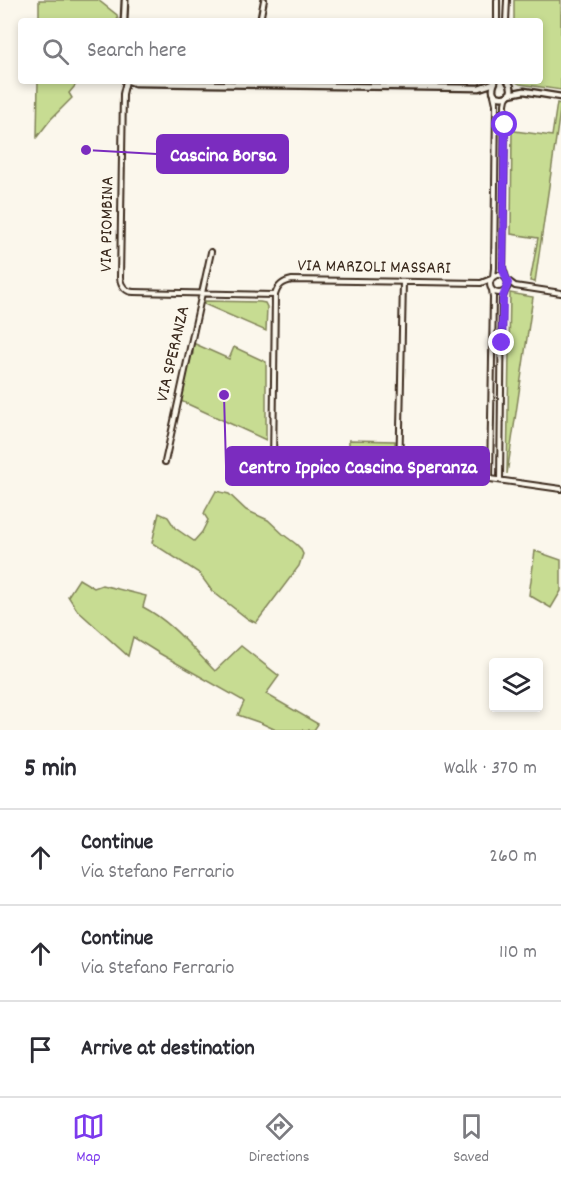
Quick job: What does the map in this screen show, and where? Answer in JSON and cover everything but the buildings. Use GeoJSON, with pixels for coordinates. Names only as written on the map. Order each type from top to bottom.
{"type":"FeatureCollection","features":[{"type":"Feature","properties":{"kind":"street"},"geometry":{"type":"LineString","coordinates":[[124,0],[124,18]]}},
{"type":"Feature","properties":{"kind":"street"},"geometry":{"type":"LineString","coordinates":[[261,18],[264,0]]}},
{"type":"Feature","properties":{"kind":"street"},"geometry":{"type":"LineString","coordinates":[[497,0],[497,18]]}},
{"type":"Feature","properties":{"kind":"street"},"geometry":{"type":"LineString","coordinates":[[506,18],[507,0]]}},
{"type":"Feature","properties":{"kind":"street","name":"VIA PIOMBINA"},"geometry":{"type":"LineString","coordinates":[[127,84],[123,93],[121,283],[125,289],[131,292],[275,295]]}},
{"type":"Feature","properties":{"kind":"street"},"geometry":{"type":"LineString","coordinates":[[293,84],[479,88],[500,98],[524,91]]}},
{"type":"Feature","properties":{"kind":"street"},"geometry":{"type":"LineString","coordinates":[[479,88],[490,84]]}},
{"type":"Feature","properties":{"kind":"street"},"geometry":{"type":"LineString","coordinates":[[490,479],[493,299],[490,282],[494,268],[496,104],[492,88],[494,84]]}},
{"type":"Feature","properties":{"kind":"street"},"geometry":{"type":"LineString","coordinates":[[500,480],[502,299],[506,290],[503,270],[505,104],[511,90],[510,84]]}},
{"type":"Feature","properties":{"kind":"street"},"geometry":{"type":"LineString","coordinates":[[512,84],[524,91],[561,97]]}},
{"type":"Feature","properties":{"kind":"street","name":"VIA SPERANZA"},"geometry":{"type":"LineString","coordinates":[[165,462],[211,252]]}},
{"type":"Feature","properties":{"kind":"street"},"geometry":{"type":"LineString","coordinates":[[492,278],[498,275],[515,286],[561,293]]}},
{"type":"Feature","properties":{"kind":"street","name":"VIA MARZOLI MASSARI"},"geometry":{"type":"LineString","coordinates":[[275,295],[279,285],[292,280],[481,283],[492,278]]}},
{"type":"Feature","properties":{"kind":"street"},"geometry":{"type":"LineString","coordinates":[[399,477],[403,282]]}},
{"type":"Feature","properties":{"kind":"street","name":"VIA MARZOLI MASSARI"},"geometry":{"type":"LineString","coordinates":[[481,283],[491,289]]}},
{"type":"Feature","properties":{"kind":"street"},"geometry":{"type":"LineString","coordinates":[[491,289],[496,293],[515,286]]}},
{"type":"Feature","properties":{"kind":"street"},"geometry":{"type":"LineString","coordinates":[[275,295],[272,453],[274,469],[280,474],[285,476],[490,479],[561,489]]}},
{"type":"Feature","properties":{"kind":"green space"},"geometry":{"type":"Polygon","coordinates":[[[39,0],[98,0],[117,15],[118,18],[39,18],[39,0]]]}},
{"type":"Feature","properties":{"kind":"green space"},"geometry":{"type":"Polygon","coordinates":[[[514,0],[561,0],[561,90],[520,84],[543,84],[543,18],[514,18],[514,0]]]}},
{"type":"Feature","properties":{"kind":"green space"},"geometry":{"type":"Polygon","coordinates":[[[38,84],[76,84],[69,93],[72,98],[37,137],[38,84]]]}},
{"type":"Feature","properties":{"kind":"green space"},"geometry":{"type":"Polygon","coordinates":[[[557,103],[561,104],[535,282],[530,281],[538,238],[511,234],[512,128],[515,128],[515,131],[552,136],[557,103]]]}},
{"type":"Feature","properties":{"kind":"green space"},"geometry":{"type":"Polygon","coordinates":[[[510,293],[533,297],[507,474],[510,293]]]}},
{"type":"Feature","properties":{"kind":"green space"},"geometry":{"type":"Polygon","coordinates":[[[204,301],[265,303],[267,307],[266,331],[204,304],[204,301]]]}},
{"type":"Feature","properties":{"kind":"green space"},"geometry":{"type":"Polygon","coordinates":[[[193,343],[229,359],[234,347],[266,362],[266,440],[181,401],[190,355],[193,354],[193,343]]]}},
{"type":"Feature","properties":{"kind":"green space"},"geometry":{"type":"Polygon","coordinates":[[[349,440],[395,441],[395,471],[349,471],[349,440]]]}},
{"type":"Feature","properties":{"kind":"green space"},"geometry":{"type":"Polygon","coordinates":[[[216,491],[229,494],[246,510],[268,520],[296,544],[303,554],[299,566],[256,623],[212,591],[199,573],[152,543],[159,513],[168,517],[175,528],[194,541],[208,520],[204,514],[216,491]]]}},
{"type":"Feature","properties":{"kind":"green space"},"geometry":{"type":"Polygon","coordinates":[[[535,551],[561,560],[561,591],[551,608],[529,595],[535,551]]]}},
{"type":"Feature","properties":{"kind":"green space"},"geometry":{"type":"Polygon","coordinates":[[[79,579],[94,588],[102,585],[146,596],[143,607],[172,628],[215,671],[241,646],[279,676],[266,694],[318,724],[314,730],[276,730],[238,715],[244,702],[242,700],[133,637],[128,656],[77,610],[68,596],[79,579]]]}},
{"type":"Feature","properties":{"kind":"place","name":"Cascina Borsa"},"geometry":{"type":"Point","coordinates":[86,150]}},
{"type":"Feature","properties":{"kind":"place","name":"Centro Ippico Cascina Speranza"},"geometry":{"type":"Point","coordinates":[224,395]}},
{"type":"Feature","properties":{"kind":"route"},"geometry":{"type":"LineString","coordinates":[[502,343],[503,293],[508,283],[503,270],[505,125]]}}]}
